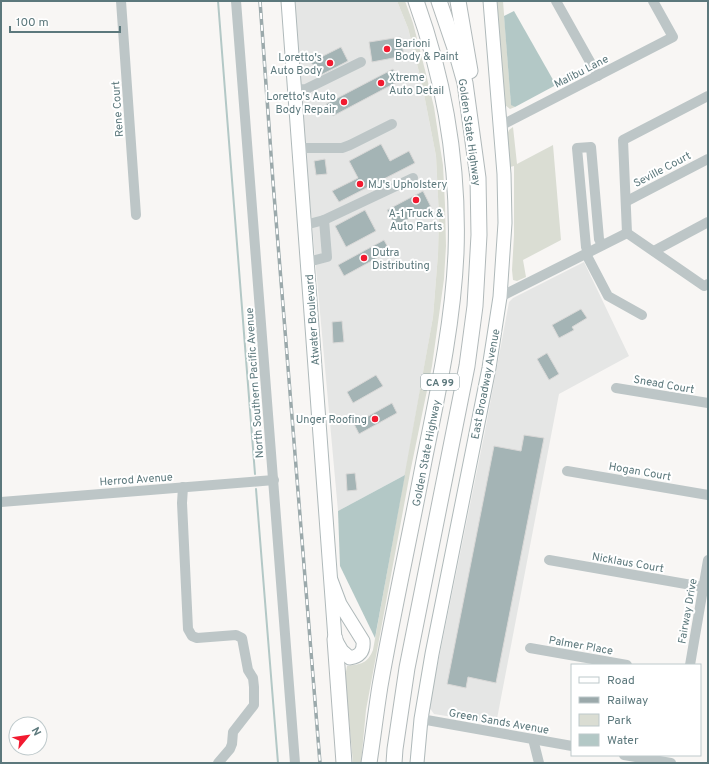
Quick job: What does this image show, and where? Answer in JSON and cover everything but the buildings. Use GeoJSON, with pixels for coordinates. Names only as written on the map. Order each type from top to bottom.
{"type":"FeatureCollection","features":[{"type":"Feature","properties":{"kind":"highway","name":"Golden State Highway"},"geometry":{"type":"LineString","coordinates":[[369,763],[380,686],[437,402],[450,318],[456,254],[453,165],[448,124],[435,60],[416,1]]}},
{"type":"Feature","properties":{"kind":"highway","name":"Golden State Highway"},"geometry":{"type":"LineString","coordinates":[[394,763],[407,668],[467,366],[475,306],[479,235],[478,178],[464,83],[456,51],[439,1]]}},
{"type":"Feature","properties":{"kind":"highway"},"geometry":{"type":"LineString","coordinates":[[458,1],[470,66],[474,102],[478,178]]}},
{"type":"Feature","properties":{"kind":"highway"},"geometry":{"type":"LineString","coordinates":[[335,639],[344,763]]}},
{"type":"Feature","properties":{"kind":"main road","name":"Atwater Boulevard"},"geometry":{"type":"LineString","coordinates":[[288,1],[335,639]]}},
{"type":"Feature","properties":{"kind":"main road","name":"East Broadway Avenue"},"geometry":{"type":"LineString","coordinates":[[416,763],[421,719],[432,654],[489,368],[500,297],[505,223],[504,174],[490,1]]}},
{"type":"Feature","properties":{"kind":"main road"},"geometry":{"type":"LineString","coordinates":[[331,580],[340,604],[363,641],[364,648],[357,657],[350,658],[342,651],[335,639]]}},
{"type":"Feature","properties":{"kind":"street","name":"Rene Court"},"geometry":{"type":"LineString","coordinates":[[121,1],[136,214]]}},
{"type":"Feature","properties":{"kind":"street","name":"North Southern Pacific Avenue"},"geometry":{"type":"LineString","coordinates":[[236,1],[295,763]]}},
{"type":"Feature","properties":{"kind":"street"},"geometry":{"type":"LineString","coordinates":[[556,1],[598,76]]}},
{"type":"Feature","properties":{"kind":"street","name":"Malibu Lane"},"geometry":{"type":"LineString","coordinates":[[500,126],[673,37],[653,1]]}},
{"type":"Feature","properties":{"kind":"street"},"geometry":{"type":"LineString","coordinates":[[294,90],[306,89],[361,62]]}},
{"type":"Feature","properties":{"kind":"street"},"geometry":{"type":"LineString","coordinates":[[627,233],[627,201],[623,140],[708,96]]}},
{"type":"Feature","properties":{"kind":"street"},"geometry":{"type":"LineString","coordinates":[[299,148],[342,148],[392,124]]}},
{"type":"Feature","properties":{"kind":"street"},"geometry":{"type":"LineString","coordinates":[[602,246],[599,239],[591,147],[577,148],[587,253],[608,296],[642,315]]}},
{"type":"Feature","properties":{"kind":"street","name":"Seville Court"},"geometry":{"type":"LineString","coordinates":[[627,201],[708,159]]}},
{"type":"Feature","properties":{"kind":"street"},"geometry":{"type":"LineString","coordinates":[[305,225],[324,220],[413,178]]}},
{"type":"Feature","properties":{"kind":"street"},"geometry":{"type":"LineString","coordinates":[[308,262],[327,257],[324,220]]}},
{"type":"Feature","properties":{"kind":"street"},"geometry":{"type":"LineString","coordinates":[[654,250],[708,222]]}},
{"type":"Feature","properties":{"kind":"street"},"geometry":{"type":"LineString","coordinates":[[500,297],[627,233]]}},
{"type":"Feature","properties":{"kind":"street"},"geometry":{"type":"LineString","coordinates":[[627,233],[654,250],[704,286],[708,284]]}},
{"type":"Feature","properties":{"kind":"street","name":"Snead Court"},"geometry":{"type":"LineString","coordinates":[[616,388],[708,403]]}},
{"type":"Feature","properties":{"kind":"street","name":"Hogan Court"},"geometry":{"type":"LineString","coordinates":[[567,471],[708,495]]}},
{"type":"Feature","properties":{"kind":"street","name":"Herrod Avenue"},"geometry":{"type":"LineString","coordinates":[[1,502],[274,480]]}},
{"type":"Feature","properties":{"kind":"street"},"geometry":{"type":"LineString","coordinates":[[183,487],[182,503],[188,629],[192,636],[196,638],[236,635],[242,638],[248,670],[253,678],[254,705],[233,732],[230,749],[218,763]]}},
{"type":"Feature","properties":{"kind":"street","name":"Nicklaus Court"},"geometry":{"type":"LineString","coordinates":[[549,560],[704,586]]}},
{"type":"Feature","properties":{"kind":"street","name":"Fairway Drive"},"geometry":{"type":"LineString","coordinates":[[690,664],[708,560]]}},
{"type":"Feature","properties":{"kind":"street","name":"Palmer Place"},"geometry":{"type":"LineString","coordinates":[[530,648],[621,664]]}},
{"type":"Feature","properties":{"kind":"street","name":"Green Sands Avenue"},"geometry":{"type":"LineString","coordinates":[[421,719],[571,746]]}},
{"type":"Feature","properties":{"kind":"street"},"geometry":{"type":"LineString","coordinates":[[532,739],[539,763]]}},
{"type":"Feature","properties":{"kind":"street"},"geometry":{"type":"LineString","coordinates":[[630,756],[672,763]]}},
{"type":"Feature","properties":{"kind":"shaded area"},"geometry":{"type":"Polygon","coordinates":[[[294,1],[397,1],[408,28],[422,84],[436,156],[439,217],[438,254],[433,317],[405,475],[338,511],[308,180],[294,1]]]}},
{"type":"Feature","properties":{"kind":"shaded area"},"geometry":{"type":"Polygon","coordinates":[[[584,262],[629,356],[559,394],[496,724],[434,714],[429,707],[485,431],[509,302],[513,298],[584,262]]]}},
{"type":"Feature","properties":{"kind":"green space"},"geometry":{"type":"Polygon","coordinates":[[[397,1],[405,1],[413,23],[434,107],[443,165],[446,246],[444,279],[432,366],[410,473],[366,710],[361,763],[353,763],[345,677],[347,666],[356,665],[366,661],[373,650],[433,317],[438,254],[439,217],[436,156],[422,84],[408,28],[397,1]]]}},
{"type":"Feature","properties":{"kind":"green space"},"geometry":{"type":"Polygon","coordinates":[[[497,1],[503,1],[511,104],[515,107],[510,109],[505,105],[497,1]]]}},
{"type":"Feature","properties":{"kind":"green space"},"geometry":{"type":"Polygon","coordinates":[[[513,127],[517,164],[553,145],[561,240],[523,260],[526,277],[517,281],[513,280],[512,270],[514,235],[514,166],[510,167],[507,135],[509,130],[513,127]]]}},
{"type":"Feature","properties":{"kind":"water"},"geometry":{"type":"Polygon","coordinates":[[[514,11],[556,85],[515,107],[511,105],[504,16],[514,11]]]}},
{"type":"Feature","properties":{"kind":"water"},"geometry":{"type":"Polygon","coordinates":[[[405,475],[375,638],[340,566],[338,511],[405,475]]]}},
{"type":"Feature","properties":{"kind":"waterway"},"geometry":{"type":"LineString","coordinates":[[218,1],[255,474]]}},
{"type":"Feature","properties":{"kind":"waterway"},"geometry":{"type":"LineString","coordinates":[[256,489],[278,763]]}},
{"type":"Feature","properties":{"kind":"railway"},"geometry":{"type":"LineString","coordinates":[[260,1],[273,182],[320,763]]}},
{"type":"Feature","properties":{"kind":"place","name":"Barioni Body & Paint"},"geometry":{"type":"Point","coordinates":[387,49]}},
{"type":"Feature","properties":{"kind":"place","name":"Loretto's Auto Body"},"geometry":{"type":"Point","coordinates":[330,63]}},
{"type":"Feature","properties":{"kind":"place","name":"Xtreme Auto Detail"},"geometry":{"type":"Point","coordinates":[381,83]}},
{"type":"Feature","properties":{"kind":"place","name":"Loretto's Auto Body Repair"},"geometry":{"type":"Point","coordinates":[344,102]}},
{"type":"Feature","properties":{"kind":"place","name":"MJ's Upholstery"},"geometry":{"type":"Point","coordinates":[360,184]}},
{"type":"Feature","properties":{"kind":"place","name":"A-1 Truck & Auto Parts"},"geometry":{"type":"Point","coordinates":[416,200]}},
{"type":"Feature","properties":{"kind":"place","name":"Dutra Distributing"},"geometry":{"type":"Point","coordinates":[364,258]}},
{"type":"Feature","properties":{"kind":"place","name":"Unger Roofing"},"geometry":{"type":"Point","coordinates":[375,419]}}]}
